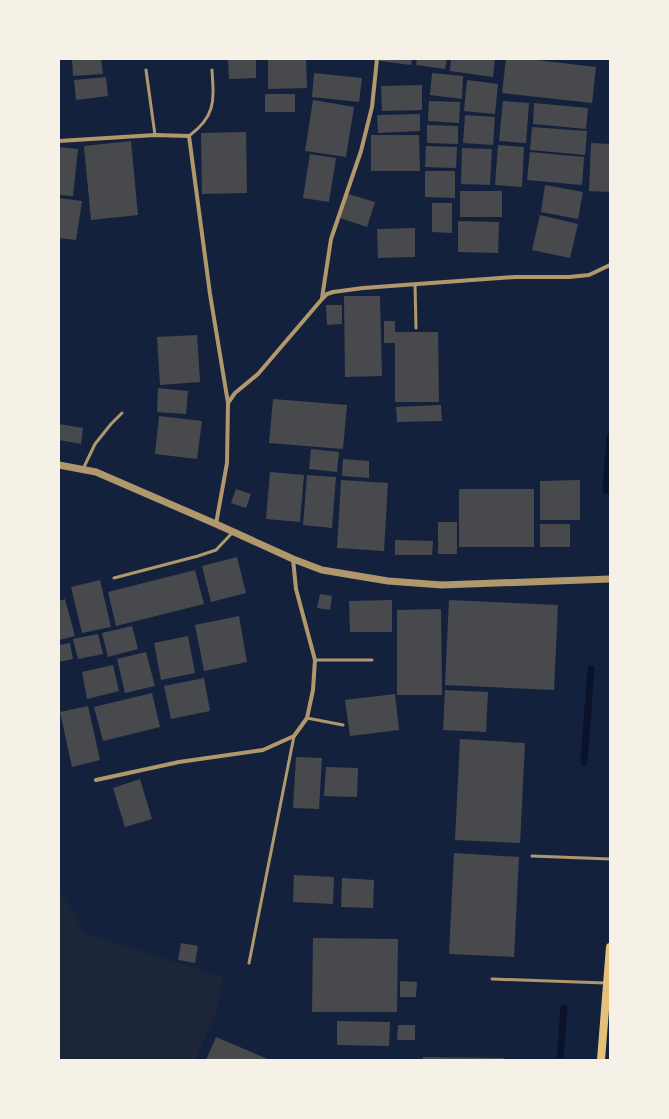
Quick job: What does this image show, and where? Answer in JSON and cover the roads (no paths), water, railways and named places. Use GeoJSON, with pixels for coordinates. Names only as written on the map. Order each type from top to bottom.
{"type":"FeatureCollection","features":[{"type":"Feature","properties":{"kind":"main road"},"geometry":{"type":"LineString","coordinates":[[601,1060],[610,947]]}},
{"type":"Feature","properties":{"kind":"street"},"geometry":{"type":"LineString","coordinates":[[322,298],[331,239],[360,151],[372,107],[377,59]]}},
{"type":"Feature","properties":{"kind":"street"},"geometry":{"type":"LineString","coordinates":[[59,141],[155,135],[189,136],[210,294],[228,404],[227,463],[216,524]]}},
{"type":"Feature","properties":{"kind":"street"},"geometry":{"type":"LineString","coordinates":[[228,404],[235,393],[258,374],[322,298],[332,292],[363,288],[515,277],[569,277],[589,275],[610,265]]}},
{"type":"Feature","properties":{"kind":"street"},"geometry":{"type":"LineString","coordinates":[[59,465],[96,472],[292,559],[322,570],[388,581],[442,585],[610,579]]}},
{"type":"Feature","properties":{"kind":"street"},"geometry":{"type":"LineString","coordinates":[[96,780],[179,762],[263,750],[294,736],[307,718],[313,690],[315,660],[296,589],[292,559]]}},
{"type":"Feature","properties":{"kind":"lane"},"geometry":{"type":"LineString","coordinates":[[146,70],[155,135]]}},
{"type":"Feature","properties":{"kind":"lane"},"geometry":{"type":"LineString","coordinates":[[189,136],[200,128],[209,116],[214,100],[212,70]]}},
{"type":"Feature","properties":{"kind":"lane"},"geometry":{"type":"LineString","coordinates":[[414,284],[416,328]]}},
{"type":"Feature","properties":{"kind":"lane"},"geometry":{"type":"LineString","coordinates":[[83,469],[95,444],[122,413]]}},
{"type":"Feature","properties":{"kind":"lane"},"geometry":{"type":"LineString","coordinates":[[114,578],[216,550],[234,532]]}},
{"type":"Feature","properties":{"kind":"lane"},"geometry":{"type":"LineString","coordinates":[[315,660],[372,660]]}},
{"type":"Feature","properties":{"kind":"lane"},"geometry":{"type":"LineString","coordinates":[[307,718],[343,725]]}},
{"type":"Feature","properties":{"kind":"lane"},"geometry":{"type":"LineString","coordinates":[[249,963],[294,736]]}},
{"type":"Feature","properties":{"kind":"lane"},"geometry":{"type":"LineString","coordinates":[[532,856],[610,859]]}},
{"type":"Feature","properties":{"kind":"lane"},"geometry":{"type":"LineString","coordinates":[[492,979],[607,984]]}},
{"type":"Feature","properties":{"kind":"waterway"},"geometry":{"type":"LineString","coordinates":[[606,491],[610,437]]}},
{"type":"Feature","properties":{"kind":"waterway"},"geometry":{"type":"LineString","coordinates":[[584,762],[591,669]]}},
{"type":"Feature","properties":{"kind":"waterway"},"geometry":{"type":"LineString","coordinates":[[560,1060],[564,1008]]}}]}
